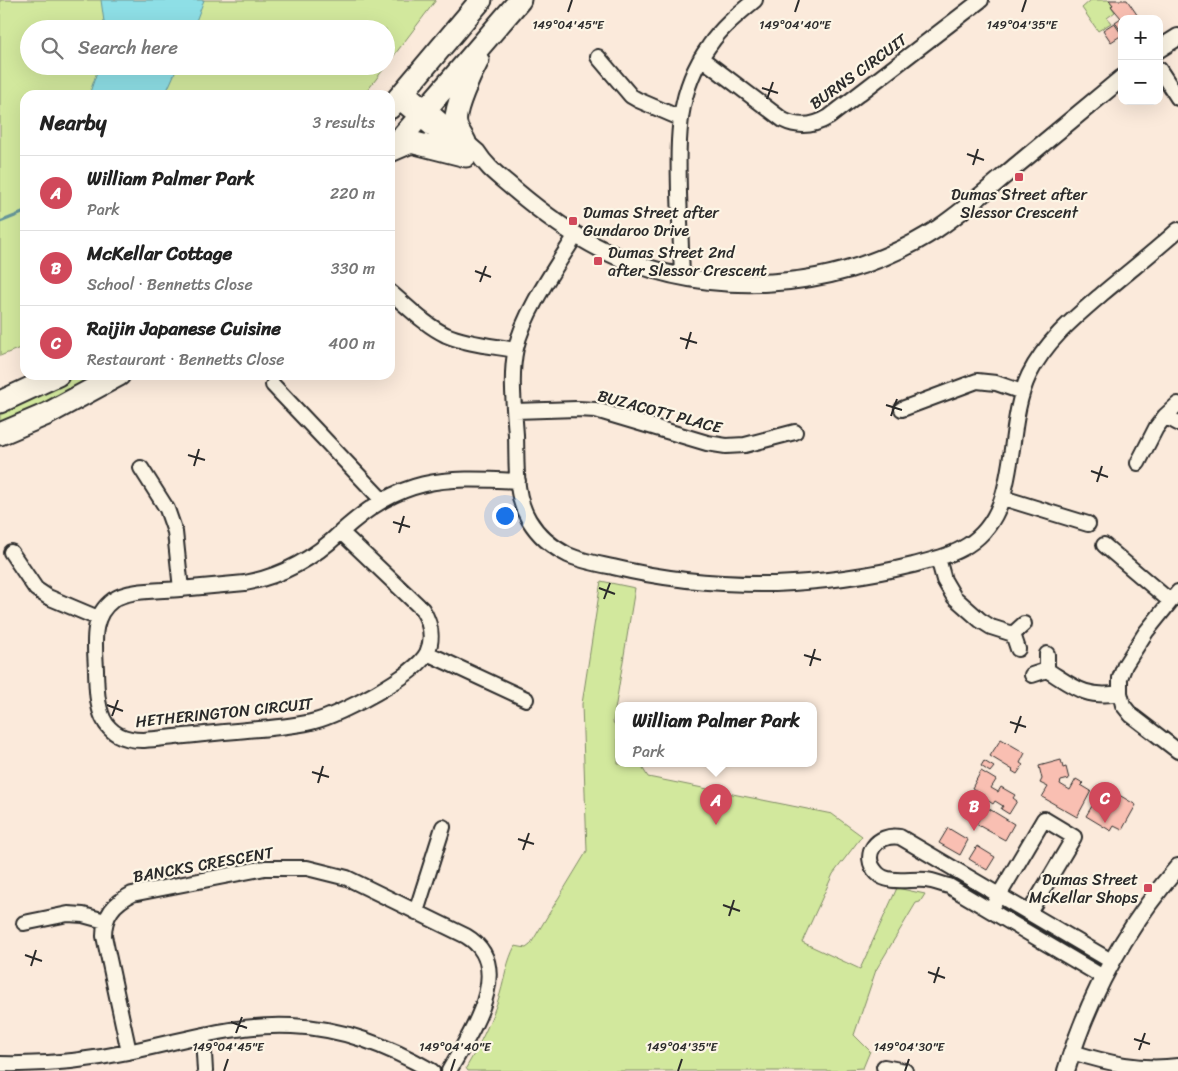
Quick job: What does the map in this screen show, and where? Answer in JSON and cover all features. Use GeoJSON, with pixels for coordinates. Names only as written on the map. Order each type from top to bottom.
{"type":"FeatureCollection","features":[{"type":"Feature","properties":{"kind":"main road"},"geometry":{"type":"LineString","coordinates":[[397,99],[481,0]]}},
{"type":"Feature","properties":{"kind":"main road"},"geometry":{"type":"LineString","coordinates":[[395,145],[520,0]]}},
{"type":"Feature","properties":{"kind":"main road"},"geometry":{"type":"LineString","coordinates":[[472,154],[456,124],[457,112],[467,80],[493,32]]}},
{"type":"Feature","properties":{"kind":"main road"},"geometry":{"type":"LineString","coordinates":[[395,149],[410,142],[472,154]]}},
{"type":"Feature","properties":{"kind":"main road"},"geometry":{"type":"LineString","coordinates":[[0,402],[47,380]]}},
{"type":"Feature","properties":{"kind":"main road"},"geometry":{"type":"LineString","coordinates":[[0,434],[47,414],[110,380]]}},
{"type":"Feature","properties":{"kind":"street"},"geometry":{"type":"LineString","coordinates":[[682,277],[678,149],[680,118],[690,81],[701,58],[723,28],[755,0]]}},
{"type":"Feature","properties":{"kind":"street","name":"BURNS CIRCUIT"},"geometry":{"type":"LineString","coordinates":[[701,58],[783,120],[796,125],[810,125],[829,117],[982,0]]}},
{"type":"Feature","properties":{"kind":"street"},"geometry":{"type":"LineString","coordinates":[[1163,46],[1178,37]]}},
{"type":"Feature","properties":{"kind":"street"},"geometry":{"type":"LineString","coordinates":[[598,57],[631,96],[680,118]]}},
{"type":"Feature","properties":{"kind":"street"},"geometry":{"type":"LineString","coordinates":[[1163,75],[1178,98]]}},
{"type":"Feature","properties":{"kind":"street"},"geometry":{"type":"LineString","coordinates":[[397,99],[423,113],[530,203],[576,235],[627,260],[682,277],[743,284],[764,284],[801,280],[840,272],[884,257],[938,228],[971,204],[1118,81]]}},
{"type":"Feature","properties":{"kind":"street"},"geometry":{"type":"LineString","coordinates":[[576,235],[526,319],[516,350],[513,370],[520,496],[525,512],[536,530],[551,544],[579,559],[646,574],[719,583],[793,583],[866,575],[938,558],[965,547],[982,534],[995,518],[1003,498],[1014,425],[1022,392],[1035,364],[1062,328],[1178,230]]}},
{"type":"Feature","properties":{"kind":"street"},"geometry":{"type":"LineString","coordinates":[[395,296],[434,328],[446,334],[466,341],[516,350]]}},
{"type":"Feature","properties":{"kind":"street"},"geometry":{"type":"LineString","coordinates":[[902,409],[977,382],[996,383],[1022,392]]}},
{"type":"Feature","properties":{"kind":"street"},"geometry":{"type":"LineString","coordinates":[[273,385],[382,500]]}},
{"type":"Feature","properties":{"kind":"street"},"geometry":{"type":"LineString","coordinates":[[1138,464],[1156,428],[1178,404]]}},
{"type":"Feature","properties":{"kind":"street","name":"BUZACOTT PLACE"},"geometry":{"type":"LineString","coordinates":[[515,411],[596,410],[707,443],[726,446],[745,445],[795,432]]}},
{"type":"Feature","properties":{"kind":"street"},"geometry":{"type":"LineString","coordinates":[[1165,416],[1178,423]]}},
{"type":"Feature","properties":{"kind":"street"},"geometry":{"type":"LineString","coordinates":[[141,468],[166,510],[175,532],[181,589]]}},
{"type":"Feature","properties":{"kind":"street"},"geometry":{"type":"LineString","coordinates":[[11,552],[36,589],[48,597],[98,618],[105,607],[115,599],[127,594],[245,584],[272,577],[309,559],[360,515],[382,500],[407,489],[459,479],[518,481]]}},
{"type":"Feature","properties":{"kind":"street"},"geometry":{"type":"LineString","coordinates":[[1003,498],[1088,524]]}},
{"type":"Feature","properties":{"kind":"street"},"geometry":{"type":"LineString","coordinates":[[341,532],[422,609],[430,627],[431,640],[427,653],[526,699]]}},
{"type":"Feature","properties":{"kind":"street"},"geometry":{"type":"LineString","coordinates":[[1104,545],[1174,597],[1146,632],[1125,665],[1120,678],[1120,693],[1130,715],[1178,751]]}},
{"type":"Feature","properties":{"kind":"street"},"geometry":{"type":"LineString","coordinates":[[938,558],[944,580],[954,597],[991,627],[1013,634]]}},
{"type":"Feature","properties":{"kind":"street","name":"HETHERINGTON CIRCUIT"},"geometry":{"type":"LineString","coordinates":[[98,618],[95,637],[97,700],[100,713],[107,725],[118,734],[137,740],[288,726],[326,718],[349,708],[410,672],[420,664],[427,653]]}},
{"type":"Feature","properties":{"kind":"street"},"geometry":{"type":"LineString","coordinates":[[1013,634],[1024,624]]}},
{"type":"Feature","properties":{"kind":"street"},"geometry":{"type":"LineString","coordinates":[[1013,634],[1018,648]]}},
{"type":"Feature","properties":{"kind":"street"},"geometry":{"type":"LineString","coordinates":[[1047,654],[1047,670]]}},
{"type":"Feature","properties":{"kind":"street"},"geometry":{"type":"LineString","coordinates":[[1032,675],[1047,670],[1089,694],[1120,693]]}},
{"type":"Feature","properties":{"kind":"street"},"geometry":{"type":"LineString","coordinates":[[990,910],[1044,819],[1074,836],[1029,913]]}},
{"type":"Feature","properties":{"kind":"street"},"geometry":{"type":"LineString","coordinates":[[416,912],[442,827]]}},
{"type":"Feature","properties":{"kind":"street"},"geometry":{"type":"LineString","coordinates":[[1103,977],[949,886],[932,881],[890,879],[880,876],[871,864],[870,857],[873,847],[884,837],[900,837],[1111,961]]}},
{"type":"Feature","properties":{"kind":"street","name":"BANCKS CRESCENT"},"geometry":{"type":"LineString","coordinates":[[105,921],[115,904],[132,894],[252,870],[279,867],[307,868],[334,874],[360,884],[472,940],[482,950],[488,963],[488,984],[480,1013],[450,1071]]}},
{"type":"Feature","properties":{"kind":"street"},"geometry":{"type":"LineString","coordinates":[[1066,1071],[1086,1013],[1111,961],[1137,920],[1178,867]]}},
{"type":"Feature","properties":{"kind":"street"},"geometry":{"type":"LineString","coordinates":[[24,923],[68,914],[83,915],[105,921],[104,943],[129,1052]]}},
{"type":"Feature","properties":{"kind":"street"},"geometry":{"type":"LineString","coordinates":[[0,1064],[61,1067],[238,1029],[274,1025],[328,1030],[346,1034],[380,1045],[432,1071]]}},
{"type":"Feature","properties":{"kind":"street"},"geometry":{"type":"LineString","coordinates":[[203,1036],[205,1071]]}},
{"type":"Feature","properties":{"kind":"street"},"geometry":{"type":"LineString","coordinates":[[1072,1052],[1110,1064],[1134,1069],[1158,1069],[1178,1066]]}},
{"type":"Feature","properties":{"kind":"street"},"geometry":{"type":"LineString","coordinates":[[884,1066],[905,1071]]}},
{"type":"Feature","properties":{"kind":"green space"},"geometry":{"type":"Polygon","coordinates":[[[0,0],[436,0],[395,54],[395,20],[20,20],[20,75],[379,75],[368,90],[20,90],[20,348],[0,356],[0,0]]]}},
{"type":"Feature","properties":{"kind":"green space"},"geometry":{"type":"Polygon","coordinates":[[[1091,0],[1109,0],[1115,12],[1107,18],[1111,23],[1098,31],[1082,8],[1091,0]]]}},
{"type":"Feature","properties":{"kind":"green space"},"geometry":{"type":"Polygon","coordinates":[[[60,380],[96,380],[0,427],[0,409],[60,380]]]}},
{"type":"Feature","properties":{"kind":"green space"},"geometry":{"type":"Polygon","coordinates":[[[601,581],[635,588],[615,702],[613,722],[615,725],[615,767],[642,767],[648,777],[832,814],[862,836],[833,874],[802,942],[860,969],[897,888],[925,894],[920,902],[916,903],[876,970],[854,1035],[870,1051],[863,1068],[846,1069],[845,1071],[468,1071],[466,1068],[481,1041],[493,1013],[515,946],[526,948],[530,945],[587,851],[582,704],[601,581]]]}},
{"type":"Feature","properties":{"kind":"water"},"geometry":{"type":"Polygon","coordinates":[[[101,0],[204,0],[196,20],[104,20],[101,0]]]}},
{"type":"Feature","properties":{"kind":"water"},"geometry":{"type":"Polygon","coordinates":[[[96,75],[174,75],[167,90],[91,90],[96,75]]]}},
{"type":"Feature","properties":{"kind":"building"},"geometry":{"type":"Polygon","coordinates":[[[1109,0],[1127,0],[1137,15],[1118,15],[1111,6],[1113,5],[1109,0]]]}},
{"type":"Feature","properties":{"kind":"building"},"geometry":{"type":"Polygon","coordinates":[[[1114,23],[1118,29],[1118,38],[1111,42],[1103,30],[1114,23]]]}},
{"type":"Feature","properties":{"kind":"building"},"geometry":{"type":"Polygon","coordinates":[[[1001,739],[1025,753],[1020,763],[1023,765],[1017,774],[990,756],[1001,739]]]}},
{"type":"Feature","properties":{"kind":"building"},"geometry":{"type":"Polygon","coordinates":[[[1061,760],[1063,768],[1066,767],[1069,779],[1061,781],[1060,784],[1070,790],[1076,779],[1083,783],[1081,785],[1091,791],[1077,817],[1042,797],[1048,787],[1040,783],[1042,779],[1039,766],[1061,760]]]}},
{"type":"Feature","properties":{"kind":"building"},"geometry":{"type":"Polygon","coordinates":[[[984,761],[994,767],[990,772],[981,766],[984,761]]]}},
{"type":"Feature","properties":{"kind":"building"},"geometry":{"type":"Polygon","coordinates":[[[981,771],[996,780],[991,788],[998,792],[1001,787],[1015,795],[1013,798],[1017,801],[1009,814],[1001,809],[1003,806],[995,801],[993,804],[984,798],[985,796],[972,788],[981,771]]]}},
{"type":"Feature","properties":{"kind":"building"},"geometry":{"type":"Polygon","coordinates":[[[1104,786],[1136,805],[1122,830],[1114,826],[1111,831],[1086,816],[1104,786]]]}},
{"type":"Feature","properties":{"kind":"building"},"geometry":{"type":"Polygon","coordinates":[[[986,807],[1014,824],[1005,840],[976,824],[986,807]]]}},
{"type":"Feature","properties":{"kind":"building"},"geometry":{"type":"Polygon","coordinates":[[[948,828],[968,840],[960,855],[939,843],[948,828]]]}},
{"type":"Feature","properties":{"kind":"building"},"geometry":{"type":"Polygon","coordinates":[[[977,846],[995,857],[987,870],[969,859],[977,846]]]}},
{"type":"Feature","properties":{"kind":"waterway"},"geometry":{"type":"LineString","coordinates":[[0,222],[20,214]]}},
{"type":"Feature","properties":{"kind":"place","name":"Dumas Street after Slessor Crescent"},"geometry":{"type":"Point","coordinates":[1019,177]}},
{"type":"Feature","properties":{"kind":"place","name":"Dumas Street after Gundaroo Drive"},"geometry":{"type":"Point","coordinates":[573,221]}},
{"type":"Feature","properties":{"kind":"place","name":"Dumas Street 2nd after Slessor Crescent"},"geometry":{"type":"Point","coordinates":[598,261]}},
{"type":"Feature","properties":{"kind":"place","name":"Raijin Japanese Cuisine"},"geometry":{"type":"Point","coordinates":[1105,823]}},
{"type":"Feature","properties":{"kind":"place","name":"William Palmer Park"},"geometry":{"type":"Point","coordinates":[716,825]}},
{"type":"Feature","properties":{"kind":"place","name":"McKellar Cottage"},"geometry":{"type":"Point","coordinates":[974,831]}},
{"type":"Feature","properties":{"kind":"place","name":"Dumas Street McKellar Shops"},"geometry":{"type":"Point","coordinates":[1148,888]}}]}
